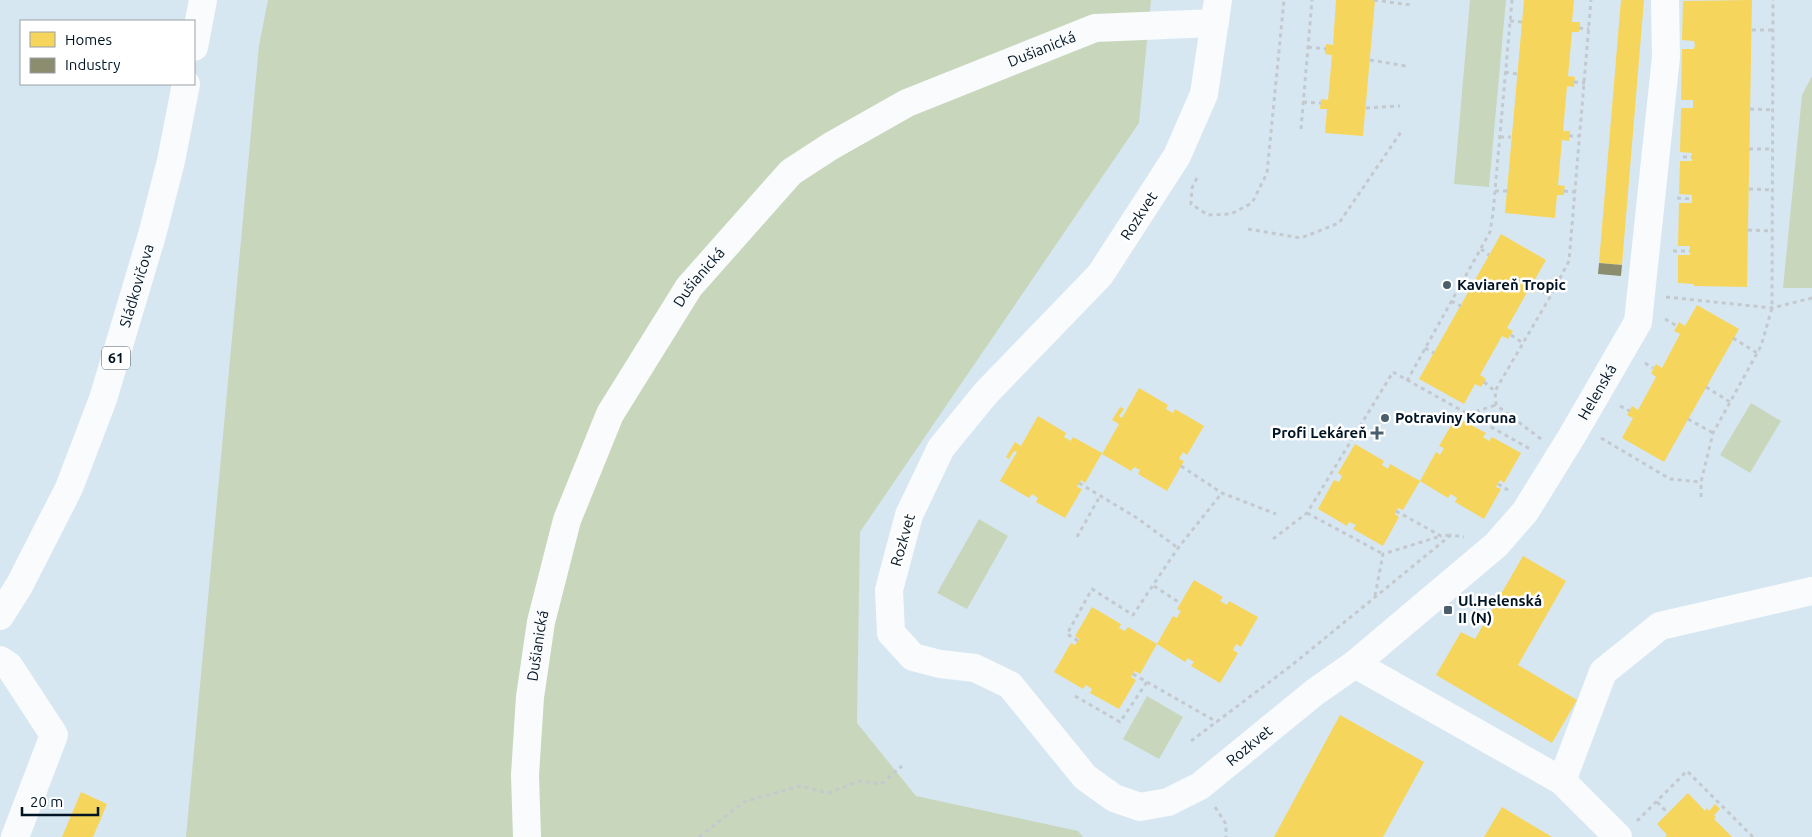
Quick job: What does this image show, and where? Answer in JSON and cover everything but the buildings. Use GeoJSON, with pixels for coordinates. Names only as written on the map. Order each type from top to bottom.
{"type":"FeatureCollection","features":[{"type":"Feature","properties":{"kind":"street"},"geometry":{"type":"LineString","coordinates":[[195,42],[203,0]]}},
{"type":"Feature","properties":{"kind":"street","name":"Helenská"},"geometry":{"type":"LineString","coordinates":[[1327,684],[1355,664],[1482,558],[1508,532],[1525,512],[1572,436],[1638,322],[1666,56],[1665,0]]}},
{"type":"Feature","properties":{"kind":"street","name":"Rozkvet"},"geometry":{"type":"LineString","coordinates":[[1217,12],[1204,94],[1177,156],[1100,276],[986,393],[941,448],[909,515],[889,590],[891,633],[913,656],[940,664],[975,668],[1010,685],[1085,777],[1114,798],[1140,807],[1168,802],[1200,786],[1327,684]]}},
{"type":"Feature","properties":{"kind":"street","name":"Dušianická"},"geometry":{"type":"LineString","coordinates":[[527,837],[525,775],[530,697],[541,622],[568,520],[610,414],[689,286],[792,172],[831,146],[908,103],[1095,28],[1217,12]]}},
{"type":"Feature","properties":{"kind":"street","name":"Sládkovičova"},"geometry":{"type":"LineString","coordinates":[[0,616],[19,586],[69,488],[103,399],[152,235],[171,161],[186,85]]}},
{"type":"Feature","properties":{"kind":"street"},"geometry":{"type":"LineString","coordinates":[[1562,781],[1603,672],[1660,626],[1812,591]]}},
{"type":"Feature","properties":{"kind":"street"},"geometry":{"type":"LineString","coordinates":[[0,660],[9,666],[54,735],[14,837]]}},
{"type":"Feature","properties":{"kind":"street"},"geometry":{"type":"LineString","coordinates":[[1355,664],[1562,781],[1625,832]]}},
{"type":"Feature","properties":{"kind":"path"},"geometry":{"type":"LineString","coordinates":[[1177,156],[1202,168],[1192,188],[1191,204],[1208,215],[1231,214],[1252,202],[1267,173],[1284,0]]}},
{"type":"Feature","properties":{"kind":"path"},"geometry":{"type":"LineString","coordinates":[[1301,129],[1312,0]]}},
{"type":"Feature","properties":{"kind":"path"},"geometry":{"type":"LineString","coordinates":[[1374,0],[1411,5]]}},
{"type":"Feature","properties":{"kind":"path"},"geometry":{"type":"LineString","coordinates":[[1407,380],[1490,232],[1512,0]]}},
{"type":"Feature","properties":{"kind":"path"},"geometry":{"type":"LineString","coordinates":[[1540,446],[1543,440],[1496,405],[1495,391],[1550,297],[1568,261],[1591,0]]}},
{"type":"Feature","properties":{"kind":"path"},"geometry":{"type":"LineString","coordinates":[[1701,497],[1701,482],[1713,432],[1761,346],[1772,308],[1773,0]]}},
{"type":"Feature","properties":{"kind":"path"},"geometry":{"type":"LineString","coordinates":[[1510,21],[1522,22]]}},
{"type":"Feature","properties":{"kind":"path"},"geometry":{"type":"LineString","coordinates":[[1579,28],[1589,29]]}},
{"type":"Feature","properties":{"kind":"path"},"geometry":{"type":"LineString","coordinates":[[1752,30],[1774,30]]}},
{"type":"Feature","properties":{"kind":"path"},"geometry":{"type":"LineString","coordinates":[[1308,47],[1326,49]]}},
{"type":"Feature","properties":{"kind":"path"},"geometry":{"type":"LineString","coordinates":[[1370,60],[1406,66]]}},
{"type":"Feature","properties":{"kind":"path"},"geometry":{"type":"LineString","coordinates":[[1505,72],[1517,74]]}},
{"type":"Feature","properties":{"kind":"path"},"geometry":{"type":"LineString","coordinates":[[1574,82],[1585,83]]}},
{"type":"Feature","properties":{"kind":"path"},"geometry":{"type":"LineString","coordinates":[[1303,102],[1321,103]]}},
{"type":"Feature","properties":{"kind":"path"},"geometry":{"type":"LineString","coordinates":[[1366,108],[1400,106]]}},
{"type":"Feature","properties":{"kind":"path"},"geometry":{"type":"LineString","coordinates":[[1750,109],[1773,110]]}},
{"type":"Feature","properties":{"kind":"path"},"geometry":{"type":"LineString","coordinates":[[1248,229],[1301,238],[1339,223],[1401,132]]}},
{"type":"Feature","properties":{"kind":"path"},"geometry":{"type":"LineString","coordinates":[[1569,136],[1580,136]]}},
{"type":"Feature","properties":{"kind":"path"},"geometry":{"type":"LineString","coordinates":[[1500,137],[1512,138]]}},
{"type":"Feature","properties":{"kind":"path"},"geometry":{"type":"LineString","coordinates":[[1749,148],[1772,149]]}},
{"type":"Feature","properties":{"kind":"path"},"geometry":{"type":"LineString","coordinates":[[1748,189],[1772,190]]}},
{"type":"Feature","properties":{"kind":"path"},"geometry":{"type":"LineString","coordinates":[[1495,191],[1506,191]]}},
{"type":"Feature","properties":{"kind":"path"},"geometry":{"type":"LineString","coordinates":[[1564,191],[1574,192]]}},
{"type":"Feature","properties":{"kind":"path"},"geometry":{"type":"LineString","coordinates":[[1748,230],[1772,231]]}},
{"type":"Feature","properties":{"kind":"path"},"geometry":{"type":"LineString","coordinates":[[1481,249],[1489,255]]}},
{"type":"Feature","properties":{"kind":"path"},"geometry":{"type":"LineString","coordinates":[[1667,250],[1690,251]]}},
{"type":"Feature","properties":{"kind":"path"},"geometry":{"type":"LineString","coordinates":[[1537,288],[1550,297]]}},
{"type":"Feature","properties":{"kind":"path"},"geometry":{"type":"LineString","coordinates":[[1665,297],[1772,308],[1812,298]]}},
{"type":"Feature","properties":{"kind":"path"},"geometry":{"type":"LineString","coordinates":[[1451,301],[1461,306]]}},
{"type":"Feature","properties":{"kind":"path"},"geometry":{"type":"LineString","coordinates":[[1662,317],[1677,326]]}},
{"type":"Feature","properties":{"kind":"path"},"geometry":{"type":"LineString","coordinates":[[1511,335],[1523,343]]}},
{"type":"Feature","properties":{"kind":"path"},"geometry":{"type":"LineString","coordinates":[[1734,338],[1757,353]]}},
{"type":"Feature","properties":{"kind":"path"},"geometry":{"type":"LineString","coordinates":[[1425,348],[1434,353]]}},
{"type":"Feature","properties":{"kind":"path"},"geometry":{"type":"LineString","coordinates":[[1273,539],[1307,513],[1393,372],[1536,453]]}},
{"type":"Feature","properties":{"kind":"path"},"geometry":{"type":"LineString","coordinates":[[1484,382],[1495,391]]}},
{"type":"Feature","properties":{"kind":"path"},"geometry":{"type":"LineString","coordinates":[[1706,387],[1730,402]]}},
{"type":"Feature","properties":{"kind":"path"},"geometry":{"type":"LineString","coordinates":[[1468,414],[1496,405]]}},
{"type":"Feature","properties":{"kind":"path"},"geometry":{"type":"LineString","coordinates":[[1688,419],[1713,432]]}},
{"type":"Feature","properties":{"kind":"path"},"geometry":{"type":"LineString","coordinates":[[1600,437],[1670,480],[1701,482]]}},
{"type":"Feature","properties":{"kind":"path"},"geometry":{"type":"LineString","coordinates":[[1181,466],[1222,493],[1276,514]]}},
{"type":"Feature","properties":{"kind":"path"},"geometry":{"type":"LineString","coordinates":[[1079,483],[1137,518],[1178,548]]}},
{"type":"Feature","properties":{"kind":"path"},"geometry":{"type":"LineString","coordinates":[[1498,484],[1512,492]]}},
{"type":"Feature","properties":{"kind":"path"},"geometry":{"type":"LineString","coordinates":[[1078,641],[1067,634],[1092,590],[1133,615],[1178,548],[1222,493]]}},
{"type":"Feature","properties":{"kind":"path"},"geometry":{"type":"LineString","coordinates":[[1077,536],[1100,496]]}},
{"type":"Feature","properties":{"kind":"path"},"geometry":{"type":"LineString","coordinates":[[1396,510],[1441,536]]}},
{"type":"Feature","properties":{"kind":"path"},"geometry":{"type":"LineString","coordinates":[[1307,513],[1383,554],[1441,536],[1467,537]]}},
{"type":"Feature","properties":{"kind":"path"},"geometry":{"type":"LineString","coordinates":[[1192,741],[1292,665],[1451,535]]}},
{"type":"Feature","properties":{"kind":"path"},"geometry":{"type":"LineString","coordinates":[[1375,597],[1383,554]]}},
{"type":"Feature","properties":{"kind":"path"},"geometry":{"type":"LineString","coordinates":[[1154,586],[1180,603]]}},
{"type":"Feature","properties":{"kind":"path"},"geometry":{"type":"LineString","coordinates":[[1134,674],[1217,722]]}},
{"type":"Feature","properties":{"kind":"path"},"geometry":{"type":"LineString","coordinates":[[1075,696],[1120,722],[1146,682]]}},
{"type":"Feature","properties":{"kind":"path"},"geometry":{"type":"LineString","coordinates":[[699,837],[744,802],[799,786],[829,793],[859,781],[881,784],[902,766]]}},
{"type":"Feature","properties":{"kind":"path"},"geometry":{"type":"LineString","coordinates":[[1625,832],[1687,771],[1753,837]]}},
{"type":"Feature","properties":{"kind":"path"},"geometry":{"type":"LineString","coordinates":[[1200,786],[1226,824],[1226,837]]}},
{"type":"Feature","properties":{"kind":"path"},"geometry":{"type":"LineString","coordinates":[[1657,802],[1668,813]]}},
{"type":"Feature","properties":{"kind":"green space"},"geometry":{"type":"Polygon","coordinates":[[[268,0],[1151,0],[1139,123],[860,532],[857,723],[916,796],[1078,831],[1083,837],[186,837],[259,45],[268,0]]]}},
{"type":"Feature","properties":{"kind":"green space"},"geometry":{"type":"Polygon","coordinates":[[[1470,0],[1506,0],[1489,187],[1454,184],[1470,0]]]}},
{"type":"Feature","properties":{"kind":"green space"},"geometry":{"type":"Polygon","coordinates":[[[1812,76],[1812,288],[1783,288],[1802,95],[1812,76]]]}},
{"type":"Feature","properties":{"kind":"green space"},"geometry":{"type":"Polygon","coordinates":[[[1751,403],[1781,421],[1750,473],[1720,455],[1751,403]]]}},
{"type":"Feature","properties":{"kind":"green space"},"geometry":{"type":"Polygon","coordinates":[[[979,519],[1008,536],[967,609],[937,593],[979,519]]]}},
{"type":"Feature","properties":{"kind":"green space"},"geometry":{"type":"Polygon","coordinates":[[[1147,696],[1183,717],[1159,759],[1123,739],[1147,696]]]}},
{"type":"Feature","properties":{"kind":"place","name":"Kaviareň Tropic"},"geometry":{"type":"Point","coordinates":[1447,285]}},
{"type":"Feature","properties":{"kind":"place","name":"Potraviny Koruna"},"geometry":{"type":"Point","coordinates":[1385,418]}},
{"type":"Feature","properties":{"kind":"place","name":"Profi Lekáreň"},"geometry":{"type":"Point","coordinates":[1377,433]}},
{"type":"Feature","properties":{"kind":"place","name":"Ul.Helenská II (N)"},"geometry":{"type":"Point","coordinates":[1448,610]}}]}
